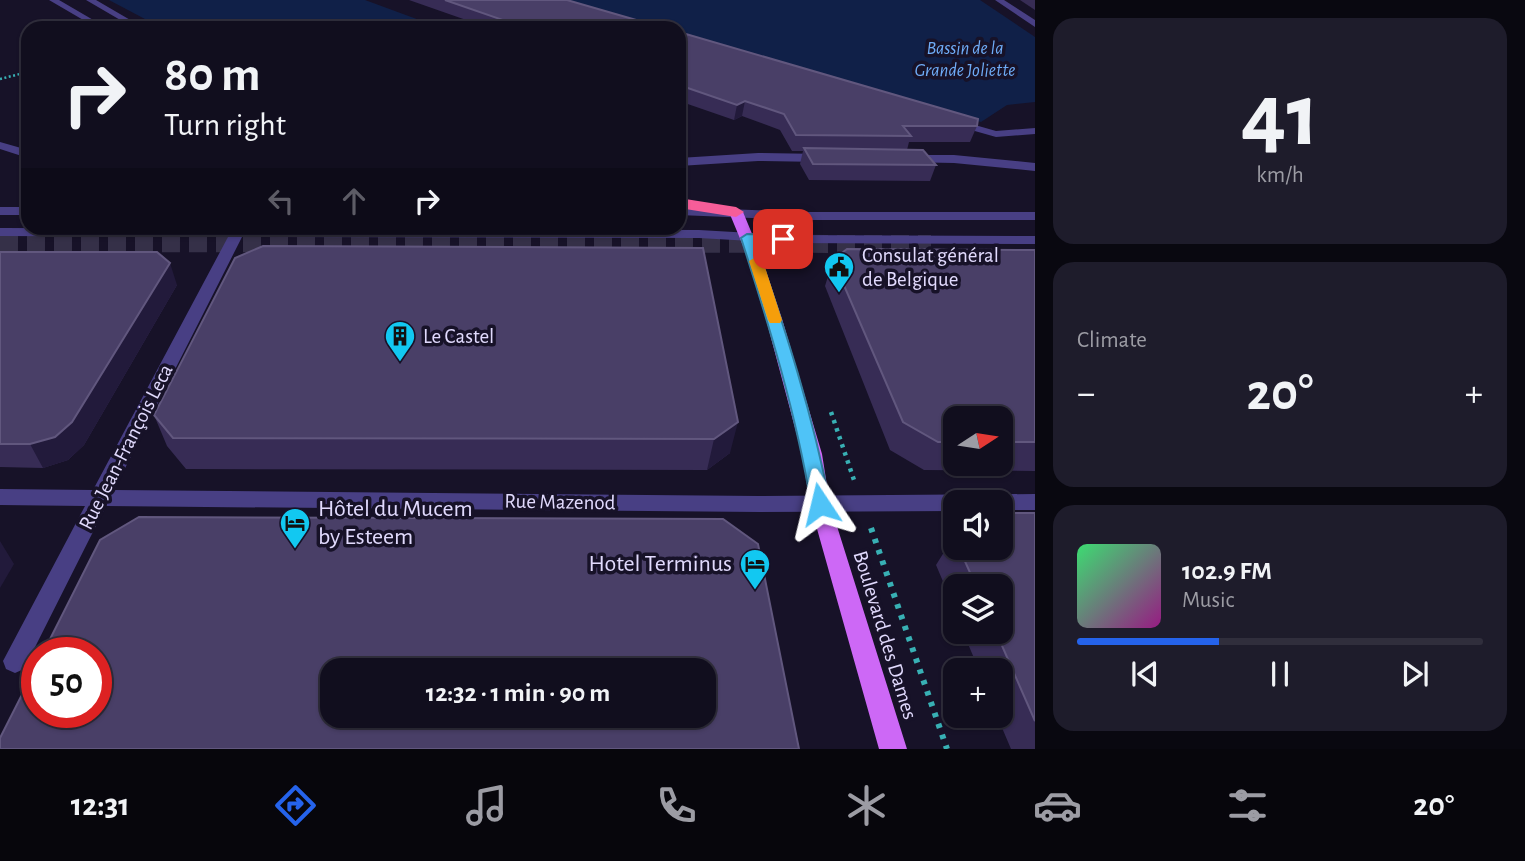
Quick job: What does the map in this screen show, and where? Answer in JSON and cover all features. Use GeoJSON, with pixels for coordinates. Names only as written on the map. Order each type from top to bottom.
{"type":"FeatureCollection","features":[{"type":"Feature","properties":{"kind":"highway"},"geometry":{"type":"LineString","coordinates":[[686,204],[736,212]]}},
{"type":"Feature","properties":{"kind":"main road","name":"Boulevard des Dames"},"geometry":{"type":"LineString","coordinates":[[736,212],[775,319],[812,454],[820,504],[893,749]]}},
{"type":"Feature","properties":{"kind":"street"},"geometry":{"type":"LineString","coordinates":[[53,0],[90,21]]}},
{"type":"Feature","properties":{"kind":"street"},"geometry":{"type":"LineString","coordinates":[[90,0],[128,21]]}},
{"type":"Feature","properties":{"kind":"street"},"geometry":{"type":"LineString","coordinates":[[999,0],[1035,24]]}},
{"type":"Feature","properties":{"kind":"street"},"geometry":{"type":"LineString","coordinates":[[943,118],[996,134],[1035,131]]}},
{"type":"Feature","properties":{"kind":"street"},"geometry":{"type":"LineString","coordinates":[[0,145],[21,152]]}},
{"type":"Feature","properties":{"kind":"street"},"geometry":{"type":"LineString","coordinates":[[686,162],[833,158]]}},
{"type":"Feature","properties":{"kind":"street"},"geometry":{"type":"LineString","coordinates":[[890,159],[954,159],[1035,167]]}},
{"type":"Feature","properties":{"kind":"street"},"geometry":{"type":"LineString","coordinates":[[0,211],[21,211]]}},
{"type":"Feature","properties":{"kind":"street"},"geometry":{"type":"LineString","coordinates":[[686,211],[802,216],[1035,216]]}},
{"type":"Feature","properties":{"kind":"street"},"geometry":{"type":"LineString","coordinates":[[0,232],[21,232]]}},
{"type":"Feature","properties":{"kind":"street"},"geometry":{"type":"LineString","coordinates":[[686,234],[747,238],[1035,240]]}},
{"type":"Feature","properties":{"kind":"street","name":"Rue Jean-François Leca"},"geometry":{"type":"LineString","coordinates":[[15,661],[236,235]]}},
{"type":"Feature","properties":{"kind":"street","name":"Rue Mazenod"},"geometry":{"type":"LineString","coordinates":[[0,497],[820,504],[1035,502]]}},
{"type":"Feature","properties":{"kind":"path"},"geometry":{"type":"LineString","coordinates":[[0,79],[21,74]]}},
{"type":"Feature","properties":{"kind":"water"},"geometry":{"type":"Polygon","coordinates":[[[109,0],[365,0],[422,21],[149,21],[109,0]]]}},
{"type":"Feature","properties":{"kind":"water","name":"Bassin de la Grande Joliette"},"geometry":{"type":"Polygon","coordinates":[[[568,0],[980,0],[1035,37],[1035,102],[1007,105],[981,122],[686,35],[686,21],[639,21],[568,0]]]}},
{"type":"Feature","properties":{"kind":"building"},"geometry":{"type":"Polygon","coordinates":[[[445,0],[567,0],[640,21],[506,21],[445,0]]]}},
{"type":"Feature","properties":{"kind":"building"},"geometry":{"type":"Polygon","coordinates":[[[686,34],[978,119],[977,126],[903,126],[911,136],[796,135],[784,114],[745,101],[737,105],[686,87],[686,34]]]}},
{"type":"Feature","properties":{"kind":"building"},"geometry":{"type":"Polygon","coordinates":[[[804,148],[923,150],[936,165],[813,164],[804,148]]]}},
{"type":"Feature","properties":{"kind":"building","name":"Le Castel"},"geometry":{"type":"Polygon","coordinates":[[[263,246],[703,248],[738,422],[714,439],[173,438],[154,415],[235,258],[263,246]]]}},
{"type":"Feature","properties":{"kind":"building"},"geometry":{"type":"Polygon","coordinates":[[[847,249],[1035,250],[1035,442],[1013,442],[1013,406],[943,406],[943,442],[938,442],[903,422],[833,260],[847,249]]]}},
{"type":"Feature","properties":{"kind":"building"},"geometry":{"type":"Polygon","coordinates":[[[0,252],[157,252],[170,263],[72,422],[55,437],[30,444],[0,444],[0,252]]]}},
{"type":"Feature","properties":{"kind":"building"},"geometry":{"type":"Polygon","coordinates":[[[1013,513],[1035,513],[1035,721],[1013,671],[1013,658],[1007,658],[1001,644],[1013,644],[1013,574],[971,574],[964,560],[1013,560],[1013,513]]]}},
{"type":"Feature","properties":{"kind":"building"},"geometry":{"type":"Polygon","coordinates":[[[139,517],[723,519],[758,544],[799,749],[0,749],[0,738],[21,697],[21,728],[112,728],[112,637],[51,637],[100,540],[139,517]]]}},
{"type":"Feature","properties":{"kind":"tunnel"},"geometry":{"type":"LineString","coordinates":[[0,243],[931,244]]}},
{"type":"Feature","properties":{"kind":"slow traffic"},"geometry":{"type":"LineString","coordinates":[[756,261],[775,320]]}},
{"type":"Feature","properties":{"kind":"place","name":"Consulat général de Belgique"},"geometry":{"type":"Point","coordinates":[839,294]}},
{"type":"Feature","properties":{"kind":"place","name":"Le Castel"},"geometry":{"type":"Point","coordinates":[400,363]}},
{"type":"Feature","properties":{"kind":"place","name":"Hôtel du Mucem by Esteem"},"geometry":{"type":"Point","coordinates":[295,550]}},
{"type":"Feature","properties":{"kind":"place","name":"Hotel Terminus"},"geometry":{"type":"Point","coordinates":[755,591]}},
{"type":"Feature","properties":{"kind":"route"},"geometry":{"type":"LineString","coordinates":[[783,239],[747,238],[775,319],[812,454],[820,504]]}}]}
